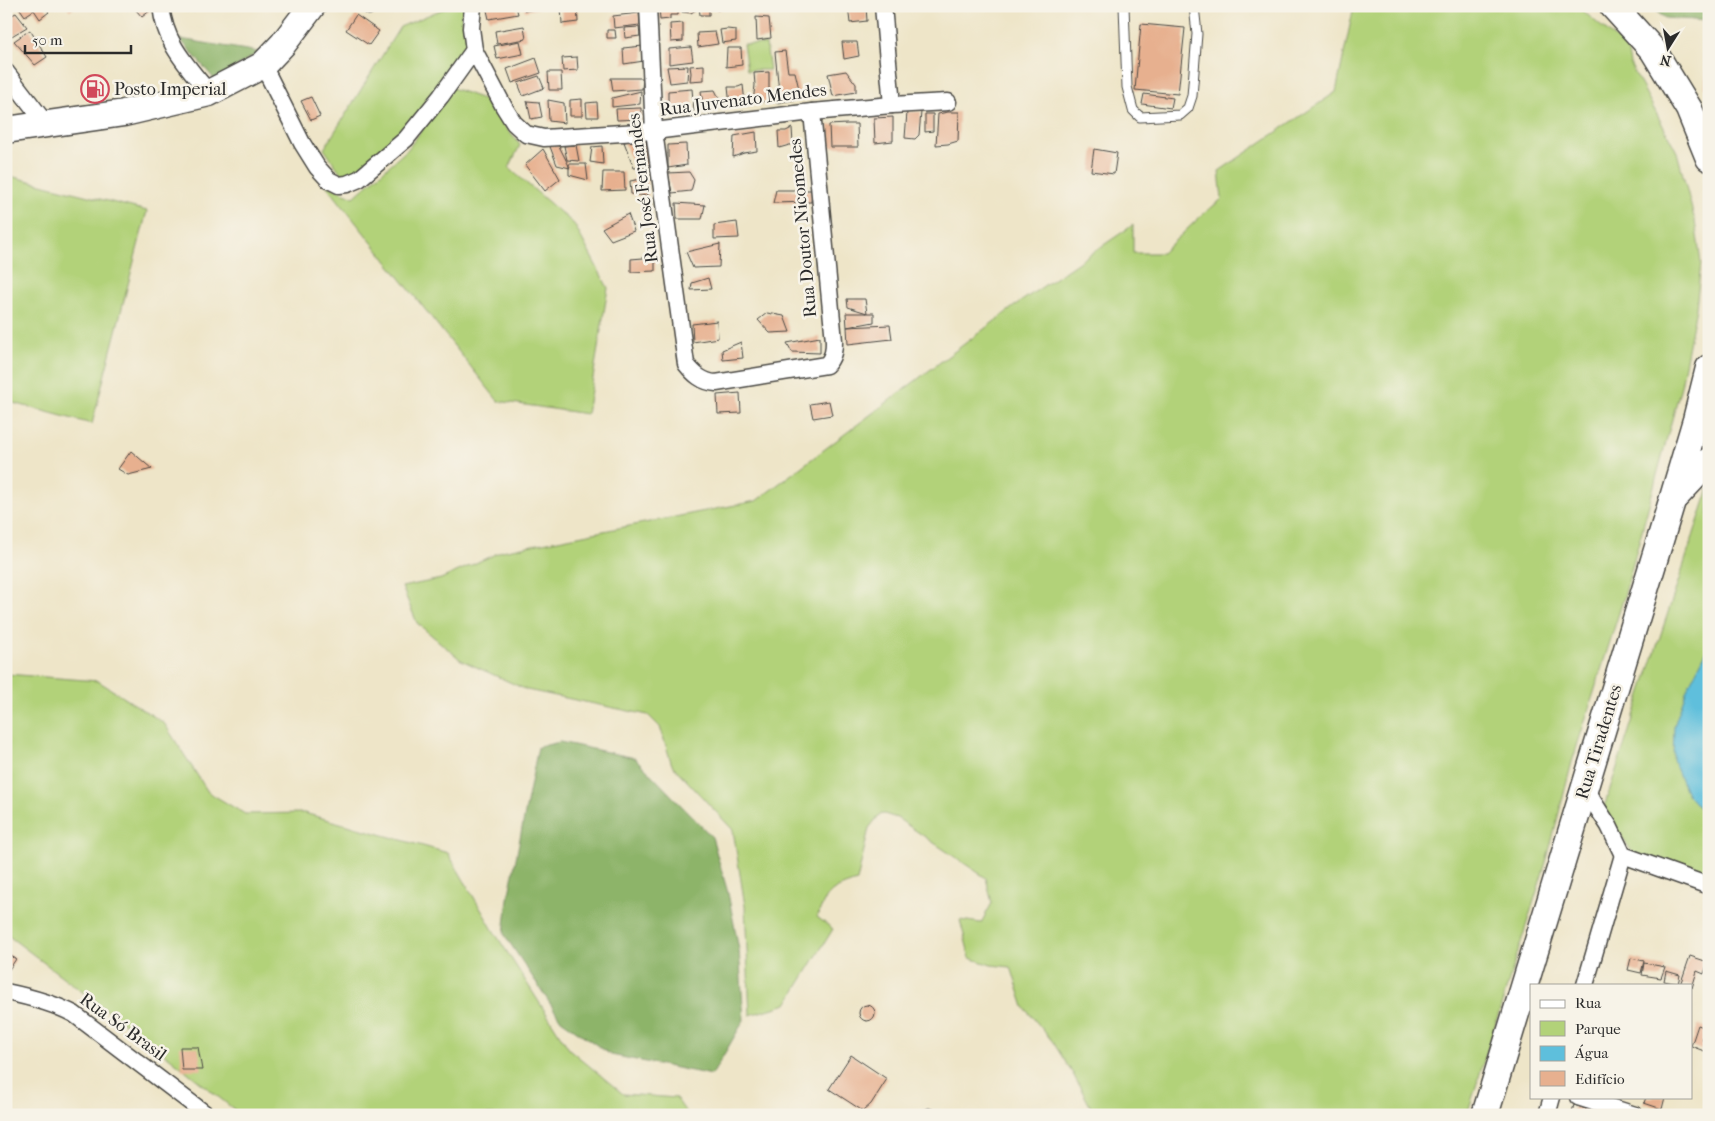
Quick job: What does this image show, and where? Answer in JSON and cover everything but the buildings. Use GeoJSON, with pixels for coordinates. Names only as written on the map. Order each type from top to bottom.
{"type":"FeatureCollection","features":[{"type":"Feature","properties":{"kind":"main road"},"geometry":{"type":"LineString","coordinates":[[6,130],[124,112],[208,93],[263,66],[283,44],[312,6]]}},
{"type":"Feature","properties":{"kind":"main road"},"geometry":{"type":"LineString","coordinates":[[1613,6],[1653,50],[1689,109],[1709,158]]}},
{"type":"Feature","properties":{"kind":"main road","name":"Rua Tiradentes"},"geometry":{"type":"LineString","coordinates":[[1484,1115],[1672,501],[1704,411],[1709,368]]}},
{"type":"Feature","properties":{"kind":"main road"},"geometry":{"type":"LineString","coordinates":[[1672,501],[1709,462]]}},
{"type":"Feature","properties":{"kind":"street"},"geometry":{"type":"LineString","coordinates":[[161,6],[162,20],[172,45],[208,93]]}},
{"type":"Feature","properties":{"kind":"street"},"geometry":{"type":"LineString","coordinates":[[263,66],[302,143],[318,167],[329,180],[339,185],[347,184],[359,179],[406,139],[441,96],[474,50],[470,28],[473,6]]}},
{"type":"Feature","properties":{"kind":"street","name":"Rua José Fernandes"},"geometry":{"type":"LineString","coordinates":[[648,6],[654,131],[686,364]]}},
{"type":"Feature","properties":{"kind":"street"},"geometry":{"type":"LineString","coordinates":[[883,6],[892,105]]}},
{"type":"Feature","properties":{"kind":"street","name":"Rua Juvenato Mendes"},"geometry":{"type":"LineString","coordinates":[[474,50],[514,123],[526,134],[544,138],[654,131],[812,112],[948,102]]}},
{"type":"Feature","properties":{"kind":"street"},"geometry":{"type":"LineString","coordinates":[[6,72],[46,124]]}},
{"type":"Feature","properties":{"kind":"street","name":"Rua Doutor Nicomedes"},"geometry":{"type":"LineString","coordinates":[[686,364],[696,376],[708,382],[716,383],[826,365],[834,352],[812,112]]}},
{"type":"Feature","properties":{"kind":"street"},"geometry":{"type":"LineString","coordinates":[[1585,789],[1609,826],[1623,856],[1585,984]]}},
{"type":"Feature","properties":{"kind":"street"},"geometry":{"type":"LineString","coordinates":[[1623,856],[1709,886]]}},
{"type":"Feature","properties":{"kind":"street","name":"Rua Só Brasil"},"geometry":{"type":"LineString","coordinates":[[6,992],[29,996],[74,1014],[207,1115]]}},
{"type":"Feature","properties":{"kind":"street"},"geometry":{"type":"LineString","coordinates":[[1547,1115],[1552,1098]]}},
{"type":"Feature","properties":{"kind":"street"},"geometry":{"type":"LineString","coordinates":[[1581,1098],[1635,1115]]}},
{"type":"Feature","properties":{"kind":"lane"},"geometry":{"type":"LineString","coordinates":[[366,6],[369,10],[372,6]]}},
{"type":"Feature","properties":{"kind":"lane"},"geometry":{"type":"LineString","coordinates":[[1124,6],[1128,96],[1133,110],[1140,116],[1180,115],[1188,108],[1192,96],[1197,34],[1194,6]]}},
{"type":"Feature","properties":{"kind":"green space"},"geometry":{"type":"Polygon","coordinates":[[[450,6],[465,6],[461,15],[470,47],[420,117],[361,169],[343,176],[324,149],[400,27],[450,6]]]}},
{"type":"Feature","properties":{"kind":"green space"},"geometry":{"type":"Polygon","coordinates":[[[1354,6],[1577,6],[1627,48],[1630,64],[1677,152],[1695,221],[1701,263],[1696,308],[1681,386],[1624,597],[1572,762],[1547,859],[1467,1115],[1095,1115],[1053,1042],[1024,1007],[1011,967],[991,965],[970,958],[960,920],[981,923],[992,903],[986,878],[897,818],[881,813],[869,828],[857,881],[836,889],[824,902],[817,917],[833,929],[787,1004],[750,1015],[745,906],[733,830],[672,765],[660,727],[648,715],[527,690],[461,660],[417,623],[402,587],[441,579],[502,551],[756,501],[1020,302],[1133,225],[1133,253],[1162,253],[1222,199],[1219,171],[1336,92],[1354,6]]]}},
{"type":"Feature","properties":{"kind":"green space"},"geometry":{"type":"Polygon","coordinates":[[[1649,6],[1709,6],[1709,21],[1665,18],[1649,6]]]}},
{"type":"Feature","properties":{"kind":"green space"},"geometry":{"type":"Polygon","coordinates":[[[180,39],[259,52],[215,80],[180,39]]]}},
{"type":"Feature","properties":{"kind":"green space"},"geometry":{"type":"Polygon","coordinates":[[[743,44],[766,44],[770,70],[747,70],[743,44]]]}},
{"type":"Feature","properties":{"kind":"green space"},"geometry":{"type":"Polygon","coordinates":[[[452,88],[483,99],[520,145],[509,168],[574,224],[608,288],[587,414],[498,401],[326,185],[354,197],[408,149],[452,88]]]}},
{"type":"Feature","properties":{"kind":"green space"},"geometry":{"type":"Polygon","coordinates":[[[6,175],[147,211],[92,424],[6,401],[6,175]]]}},
{"type":"Feature","properties":{"kind":"green space"},"geometry":{"type":"Polygon","coordinates":[[[1709,488],[1709,880],[1633,853],[1603,810],[1709,488]]]}},
{"type":"Feature","properties":{"kind":"green space"},"geometry":{"type":"Polygon","coordinates":[[[6,674],[98,681],[164,723],[208,792],[245,814],[304,813],[448,853],[493,930],[569,1049],[623,1094],[676,1098],[688,1115],[241,1115],[171,1059],[6,934],[6,674]]]}},
{"type":"Feature","properties":{"kind":"green space"},"geometry":{"type":"Polygon","coordinates":[[[560,742],[635,758],[712,837],[728,893],[739,950],[744,1020],[712,1075],[611,1055],[561,1020],[504,934],[508,899],[538,747],[560,742]]]}},
{"type":"Feature","properties":{"kind":"water"},"geometry":{"type":"Polygon","coordinates":[[[1709,646],[1709,819],[1687,794],[1673,760],[1674,726],[1687,689],[1709,646]]]}},
{"type":"Feature","properties":{"kind":"place","name":"Posto Imperial"},"geometry":{"type":"Point","coordinates":[95,89]}}]}
